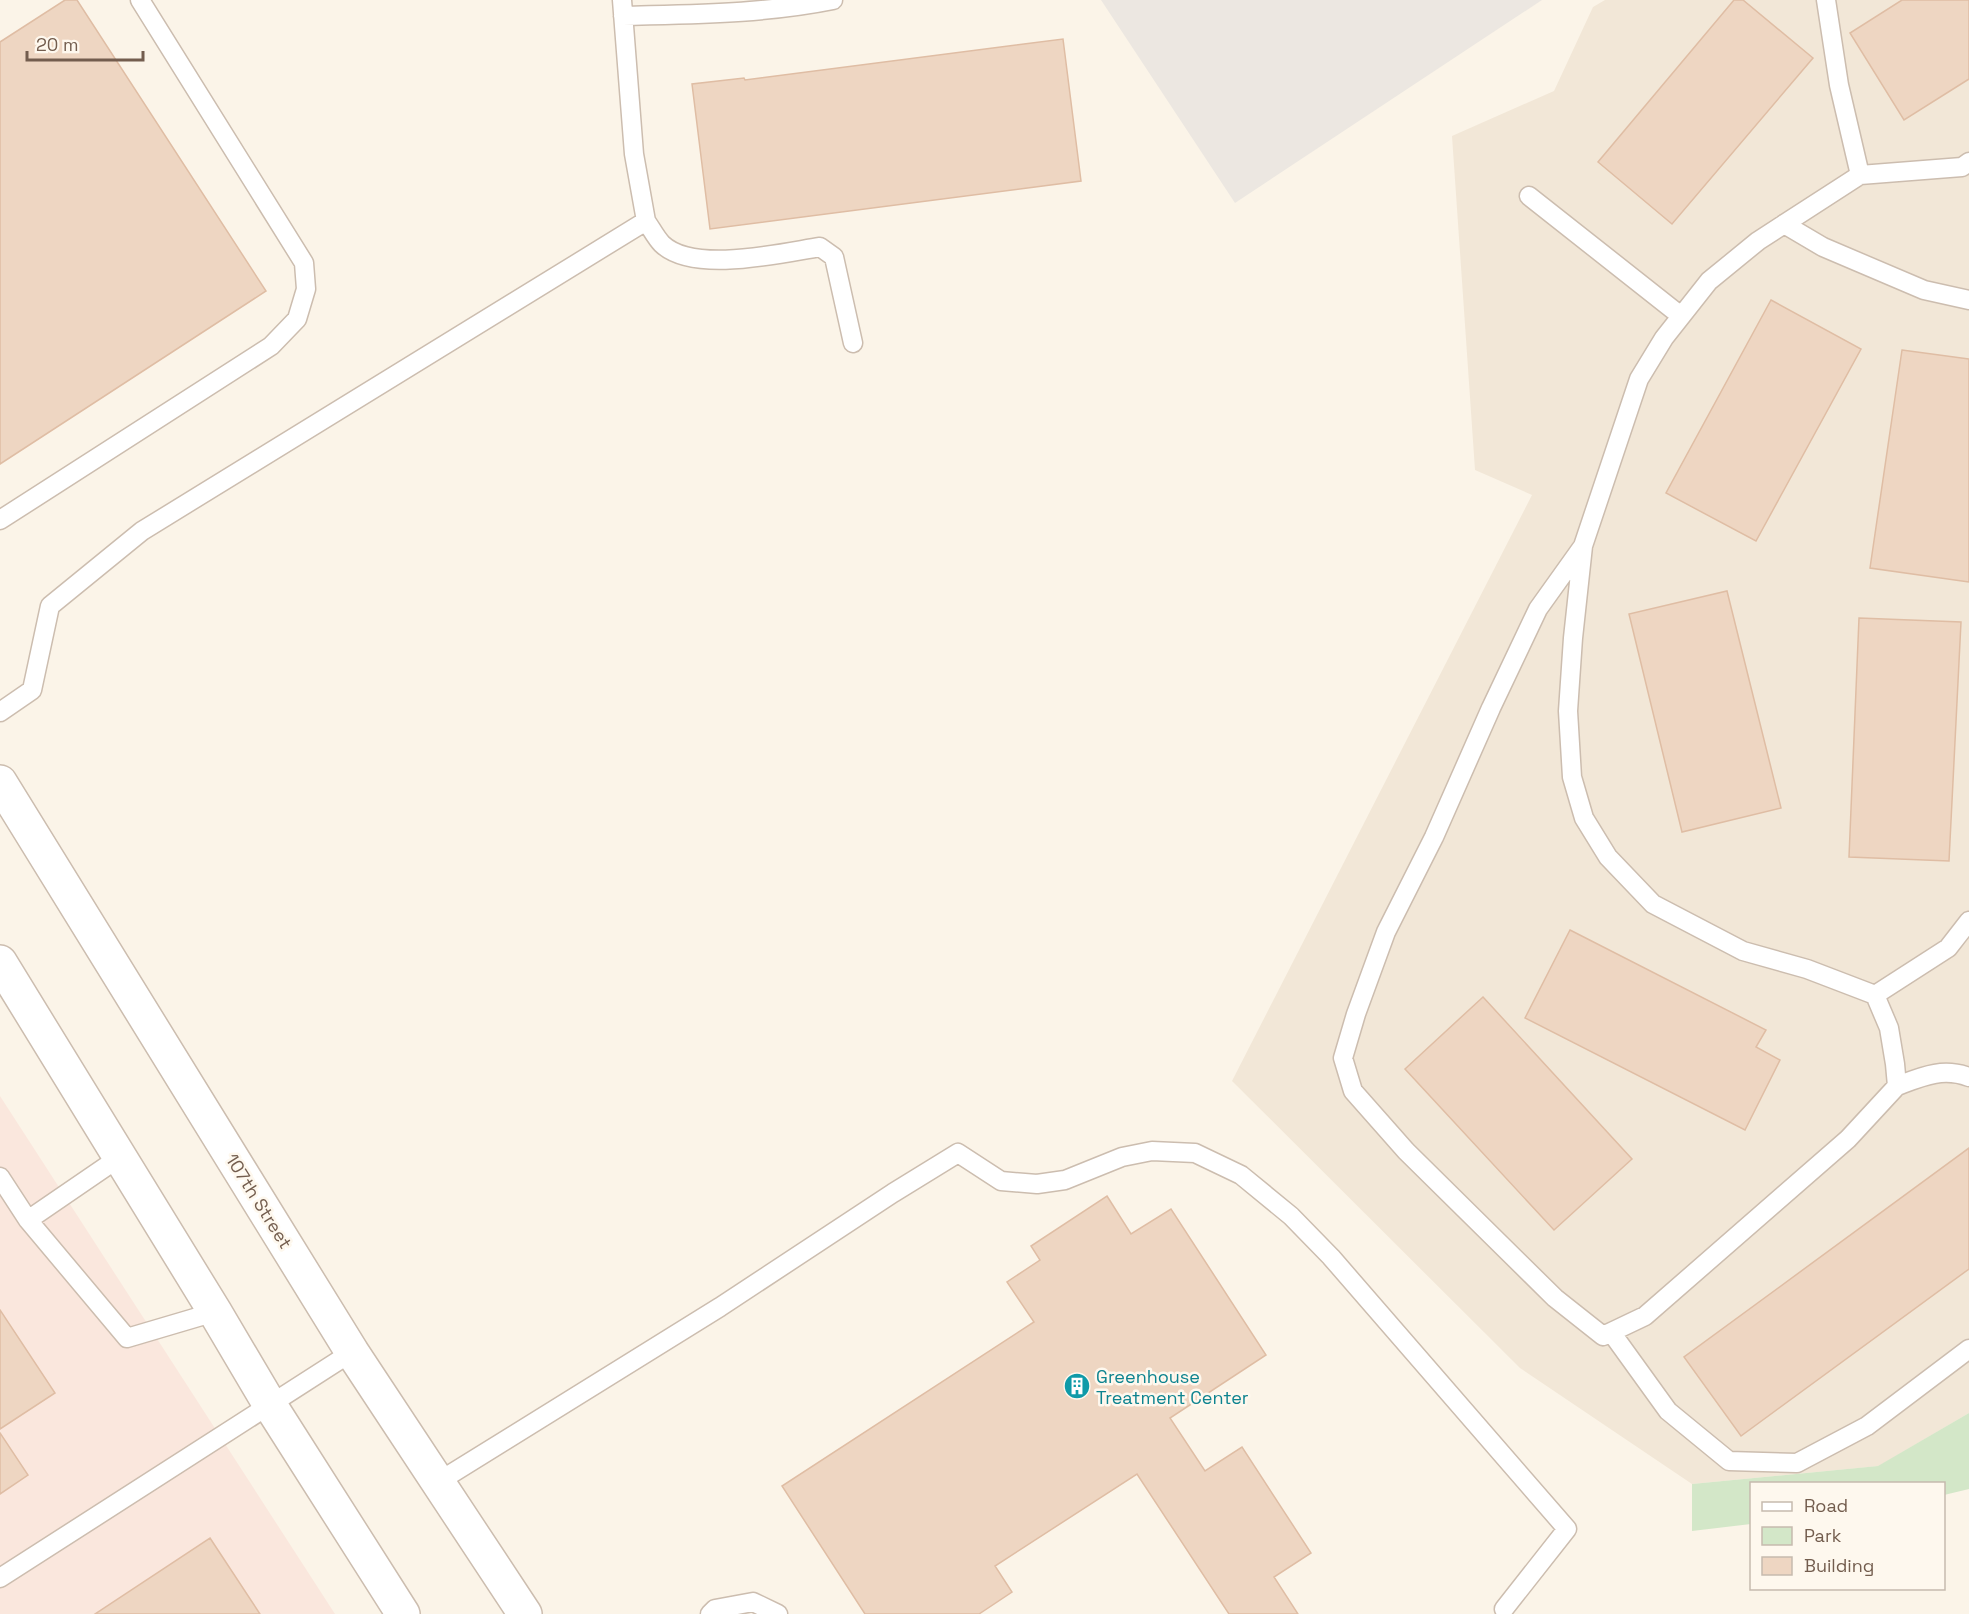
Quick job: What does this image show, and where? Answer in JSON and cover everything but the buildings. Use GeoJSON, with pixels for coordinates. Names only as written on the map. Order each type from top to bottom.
{"type":"FeatureCollection","features":[{"type":"Feature","properties":{"kind":"street","name":"107th Street"},"geometry":{"type":"LineString","coordinates":[[0,783],[352,1352],[525,1614]]}},
{"type":"Feature","properties":{"kind":"street"},"geometry":{"type":"LineString","coordinates":[[3,972],[120,1157],[270,1406],[403,1614]]}},
{"type":"Feature","properties":{"kind":"lane"},"geometry":{"type":"LineString","coordinates":[[0,520],[271,346],[297,319],[306,289],[304,263],[141,0]]}},
{"type":"Feature","properties":{"kind":"lane"},"geometry":{"type":"LineString","coordinates":[[833,0],[790,7],[623,8],[634,154],[646,221],[662,244],[680,255],[724,261],[820,247],[834,257],[853,343]]}},
{"type":"Feature","properties":{"kind":"lane"},"geometry":{"type":"LineString","coordinates":[[1827,0],[1839,85],[1860,175]]}},
{"type":"Feature","properties":{"kind":"lane"},"geometry":{"type":"LineString","coordinates":[[1897,1086],[1889,1028],[1875,995],[1807,969],[1743,951],[1653,904],[1608,857],[1584,818],[1572,777],[1568,711],[1573,638],[1583,546],[1639,379],[1664,338],[1709,281],[1758,241],[1860,175],[1962,167],[1969,162]]}},
{"type":"Feature","properties":{"kind":"lane"},"geometry":{"type":"LineString","coordinates":[[1529,196],[1681,316]]}},
{"type":"Feature","properties":{"kind":"lane"},"geometry":{"type":"LineString","coordinates":[[0,712],[32,690],[50,606],[142,531],[646,221]]}},
{"type":"Feature","properties":{"kind":"lane"},"geometry":{"type":"LineString","coordinates":[[1784,224],[1823,248],[1924,290],[1969,300]]}},
{"type":"Feature","properties":{"kind":"lane"},"geometry":{"type":"LineString","coordinates":[[1583,546],[1538,609],[1434,837],[1386,932],[1356,1014],[1343,1058],[1353,1091],[1406,1150],[1555,1298],[1603,1336],[1645,1316],[1848,1139],[1897,1086],[1931,1073],[1962,1074],[1969,1077]]}},
{"type":"Feature","properties":{"kind":"lane"},"geometry":{"type":"LineString","coordinates":[[1875,995],[1948,948],[1969,921]]}},
{"type":"Feature","properties":{"kind":"lane"},"geometry":{"type":"LineString","coordinates":[[438,1482],[720,1307],[958,1153],[1001,1181],[1037,1184],[1065,1180],[1122,1157],[1152,1151],[1195,1153],[1241,1175],[1291,1216],[1331,1257],[1567,1529],[1504,1609]]}},
{"type":"Feature","properties":{"kind":"lane"},"geometry":{"type":"LineString","coordinates":[[28,1220],[120,1157]]}},
{"type":"Feature","properties":{"kind":"lane"},"geometry":{"type":"LineString","coordinates":[[0,1177],[28,1220],[127,1338],[215,1312]]}},
{"type":"Feature","properties":{"kind":"lane"},"geometry":{"type":"LineString","coordinates":[[1611,1332],[1668,1411],[1730,1461],[1797,1462],[1867,1426],[1969,1349]]}},
{"type":"Feature","properties":{"kind":"lane"},"geometry":{"type":"LineString","coordinates":[[0,1578],[352,1352]]}},
{"type":"Feature","properties":{"kind":"lane"},"geometry":{"type":"LineString","coordinates":[[710,1614],[715,1610],[753,1602],[778,1614]]}},
{"type":"Feature","properties":{"kind":"shaded area"},"geometry":{"type":"Polygon","coordinates":[[[1101,0],[1542,0],[1235,203],[1101,0]]]}},
{"type":"Feature","properties":{"kind":"shaded area"},"geometry":{"type":"Polygon","coordinates":[[[1605,0],[1969,0],[1969,1413],[1879,1466],[1692,1484],[1520,1368],[1232,1081],[1532,495],[1475,470],[1452,136],[1554,91],[1593,7],[1605,0]]]}},
{"type":"Feature","properties":{"kind":"shaded area"},"geometry":{"type":"Polygon","coordinates":[[[0,1096],[335,1614],[0,1614],[0,1096]]]}},
{"type":"Feature","properties":{"kind":"green space"},"geometry":{"type":"Polygon","coordinates":[[[1969,1413],[1969,1489],[1945,1495],[1945,1482],[1750,1482],[1750,1524],[1692,1531],[1692,1484],[1878,1466],[1969,1413]]]}},
{"type":"Feature","properties":{"kind":"place","name":"Greenhouse Treatment Center"},"geometry":{"type":"Point","coordinates":[1077,1386]}}]}
